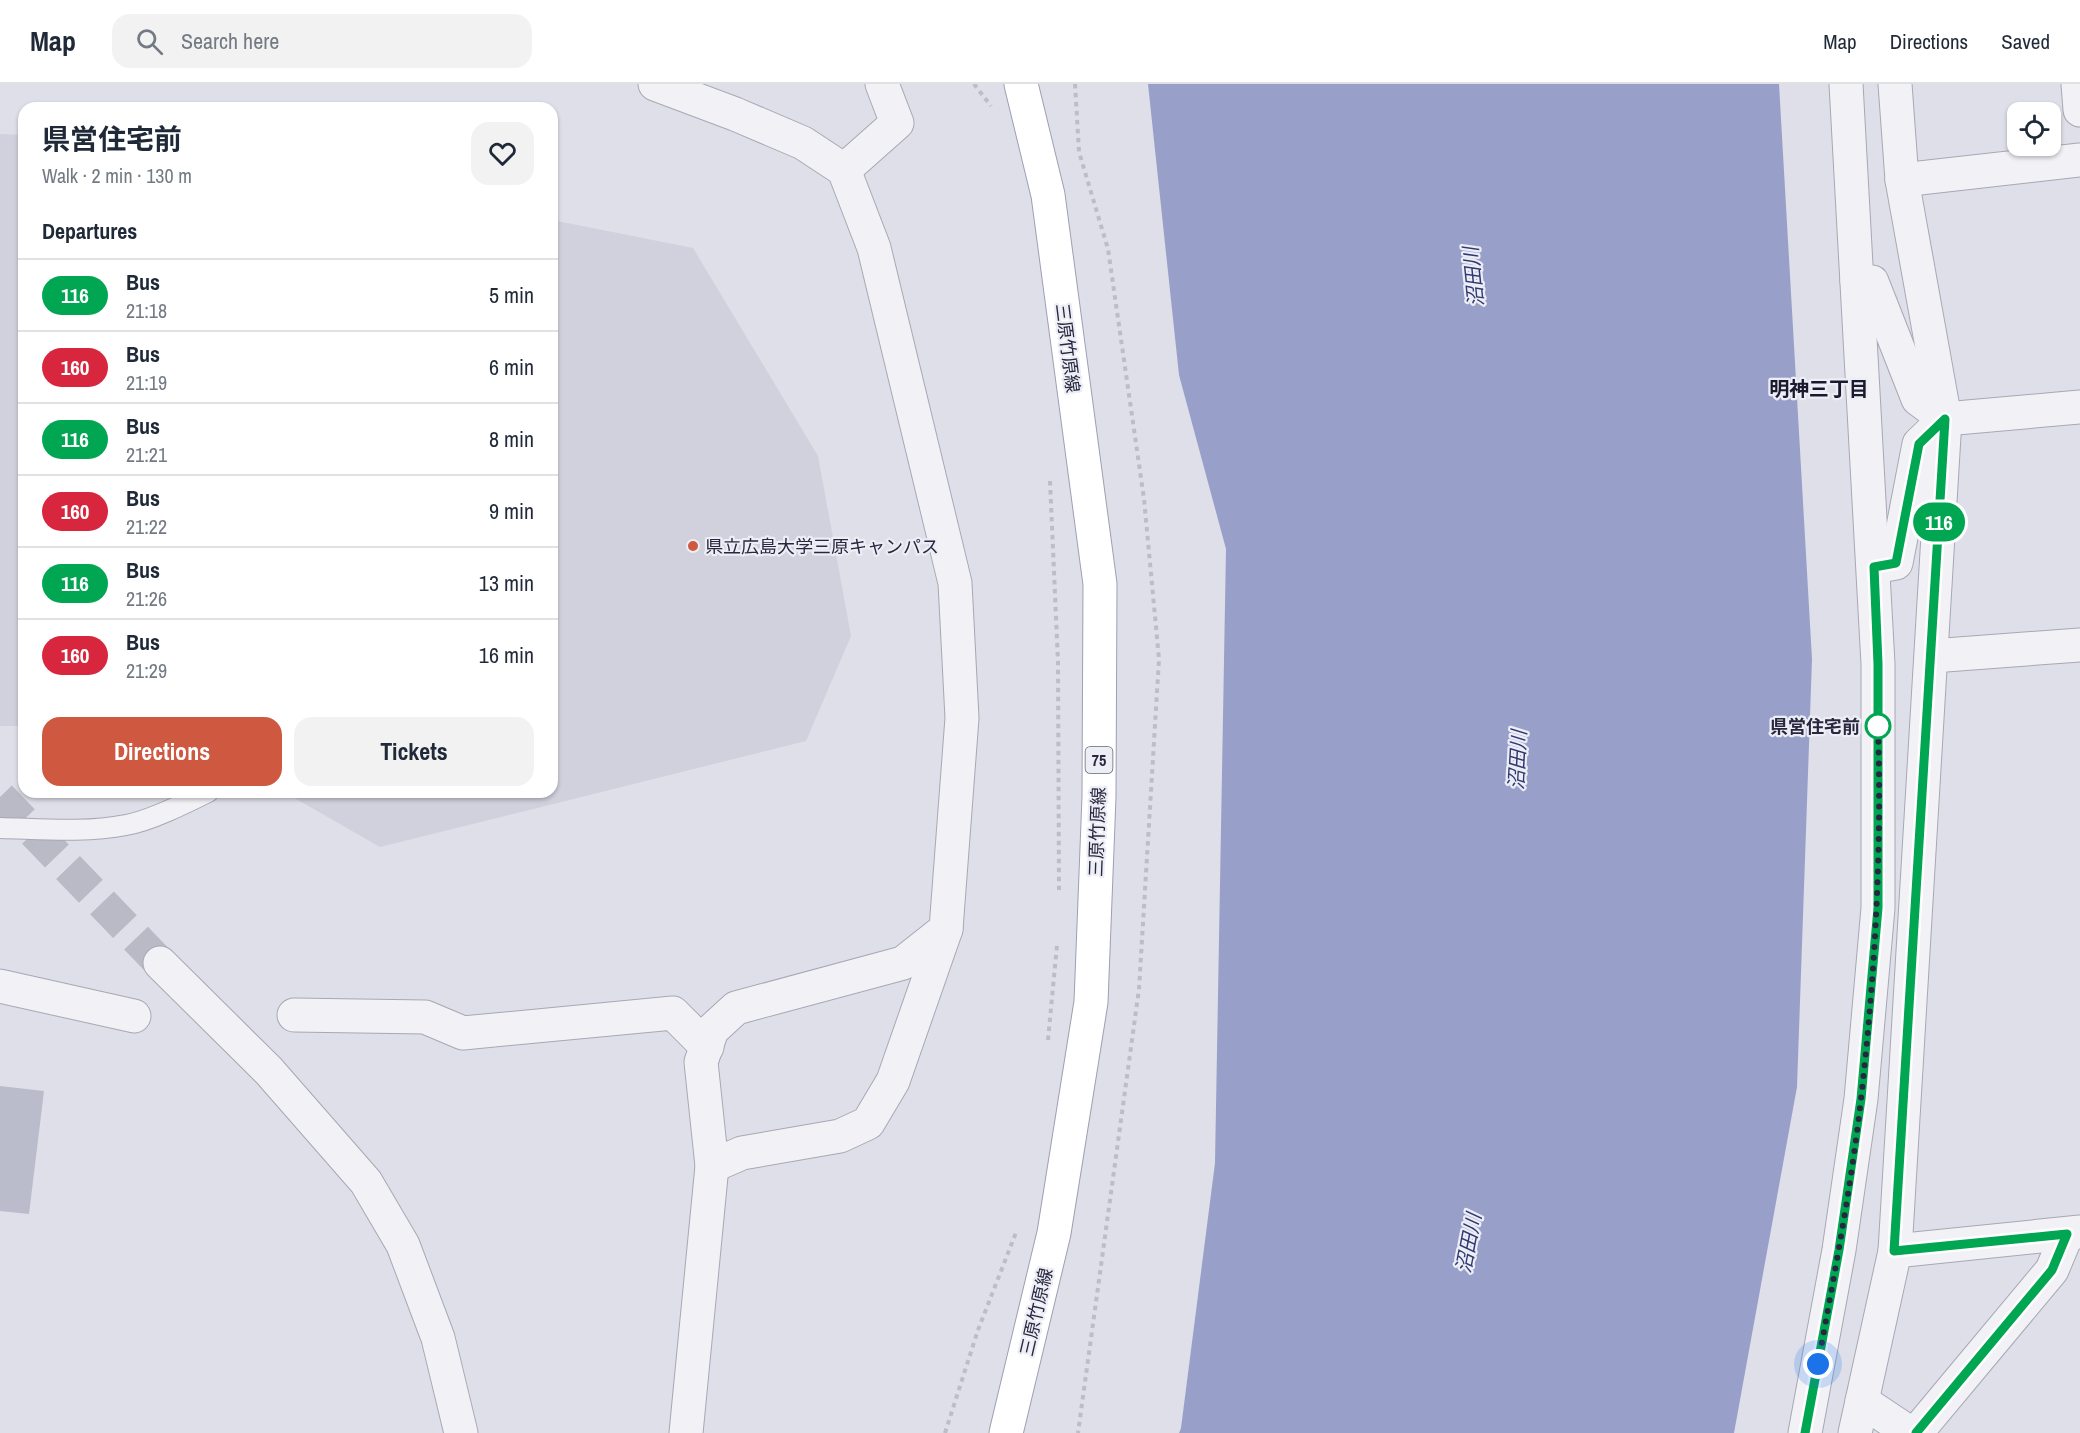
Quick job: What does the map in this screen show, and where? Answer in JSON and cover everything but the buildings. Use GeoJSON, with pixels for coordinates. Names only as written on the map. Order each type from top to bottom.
{"type":"FeatureCollection","features":[{"type":"Feature","properties":{"kind":"main road","name":"三原竹原線"},"geometry":{"type":"LineString","coordinates":[[1006,1433],[1054,1233],[1090,1002],[1099,797],[1100,584],[1048,195],[1022,84]]}},
{"type":"Feature","properties":{"kind":"street"},"geometry":{"type":"LineString","coordinates":[[655,84],[803,143],[844,170],[874,248],[956,583],[962,718],[946,929],[893,1081],[868,1124],[840,1136],[742,1153],[712,1166]]}},
{"type":"Feature","properties":{"kind":"street"},"geometry":{"type":"LineString","coordinates":[[844,170],[897,123],[882,84]]}},
{"type":"Feature","properties":{"kind":"street"},"geometry":{"type":"LineString","coordinates":[[1805,1433],[1839,1250],[1861,1099],[1878,908],[1878,664],[1846,84]]}},
{"type":"Feature","properties":{"kind":"street"},"geometry":{"type":"LineString","coordinates":[[1855,1433],[1894,1251],[1945,419],[1902,180],[1895,84]]}},
{"type":"Feature","properties":{"kind":"street"},"geometry":{"type":"LineString","coordinates":[[2078,84],[2080,110]]}},
{"type":"Feature","properties":{"kind":"street"},"geometry":{"type":"LineString","coordinates":[[1902,180],[2080,160]]}},
{"type":"Feature","properties":{"kind":"street"},"geometry":{"type":"LineString","coordinates":[[1857,281],[1872,282],[1918,399],[1945,419]]}},
{"type":"Feature","properties":{"kind":"street"},"geometry":{"type":"LineString","coordinates":[[1874,567],[1896,563],[1919,444],[1945,419],[2080,406]]}},
{"type":"Feature","properties":{"kind":"street"},"geometry":{"type":"LineString","coordinates":[[1932,656],[2080,645]]}},
{"type":"Feature","properties":{"kind":"street"},"geometry":{"type":"LineString","coordinates":[[686,1433],[712,1166],[701,1062],[712,1030],[736,1008],[903,963],[946,929]]}},
{"type":"Feature","properties":{"kind":"street"},"geometry":{"type":"LineString","coordinates":[[160,963],[269,1071],[366,1182],[403,1245],[438,1338],[461,1433]]}},
{"type":"Feature","properties":{"kind":"street"},"geometry":{"type":"LineString","coordinates":[[0,986],[134,1016]]}},
{"type":"Feature","properties":{"kind":"street"},"geometry":{"type":"LineString","coordinates":[[294,1015],[425,1017],[463,1033],[673,1013],[707,1047]]}},
{"type":"Feature","properties":{"kind":"street"},"geometry":{"type":"LineString","coordinates":[[1894,1251],[2073,1233]]}},
{"type":"Feature","properties":{"kind":"street"},"geometry":{"type":"LineString","coordinates":[[1916,1433],[2052,1270],[2073,1233]]}},
{"type":"Feature","properties":{"kind":"street"},"geometry":{"type":"LineString","coordinates":[[1862,1401],[1910,1433]]}},
{"type":"Feature","properties":{"kind":"lane"},"geometry":{"type":"LineString","coordinates":[[0,828],[81,830],[128,825],[196,798]]}},
{"type":"Feature","properties":{"kind":"path"},"geometry":{"type":"LineString","coordinates":[[974,84],[994,110]]}},
{"type":"Feature","properties":{"kind":"path"},"geometry":{"type":"LineString","coordinates":[[1049,472],[1058,662],[1059,897]]}},
{"type":"Feature","properties":{"kind":"path"},"geometry":{"type":"LineString","coordinates":[[1047,1047],[1057,943]]}},
{"type":"Feature","properties":{"kind":"path"},"geometry":{"type":"LineString","coordinates":[[945,1433],[978,1330],[1018,1229]]}},
{"type":"Feature","properties":{"kind":"shaded area"},"geometry":{"type":"Polygon","coordinates":[[[0,134],[18,135],[18,726],[0,726],[0,134]]]}},
{"type":"Feature","properties":{"kind":"shaded area","name":"県立広島大学三原キャンパス"},"geometry":{"type":"Polygon","coordinates":[[[558,221],[693,248],[818,456],[851,636],[806,741],[380,847],[294,798],[558,798],[558,221]]]}},
{"type":"Feature","properties":{"kind":"water","name":"沼田川"},"geometry":{"type":"Polygon","coordinates":[[[1148,84],[1779,84],[1812,659],[1797,1087],[1734,1433],[1179,1433],[1215,1163],[1226,549],[1179,375],[1148,84]]]}},
{"type":"Feature","properties":{"kind":"tunnel"},"geometry":{"type":"LineString","coordinates":[[0,797],[160,963]]}},
{"type":"Feature","properties":{"kind":"bus line","name":"116"},"geometry":{"type":"LineString","coordinates":[[1805,1433],[1839,1250],[1861,1099],[1878,908],[1878,664],[1874,567],[1896,563],[1919,444],[1945,419],[1894,1251],[2067,1234],[2052,1270],[1916,1433]]}},
{"type":"Feature","properties":{"kind":"place","name":"県立広島大学三原キャンパス"},"geometry":{"type":"Point","coordinates":[693,546]}},
{"type":"Feature","properties":{"kind":"place","name":"県営住宅前"},"geometry":{"type":"Point","coordinates":[1878,726]}},
{"type":"Feature","properties":{"kind":"district","name":"明神三丁目"},"geometry":{"type":"Point","coordinates":[1819,388]}},
{"type":"Feature","properties":{"kind":"route"},"geometry":{"type":"LineString","coordinates":[[1818,1364],[1839,1250],[1861,1099],[1878,908],[1878,726]]}}]}
